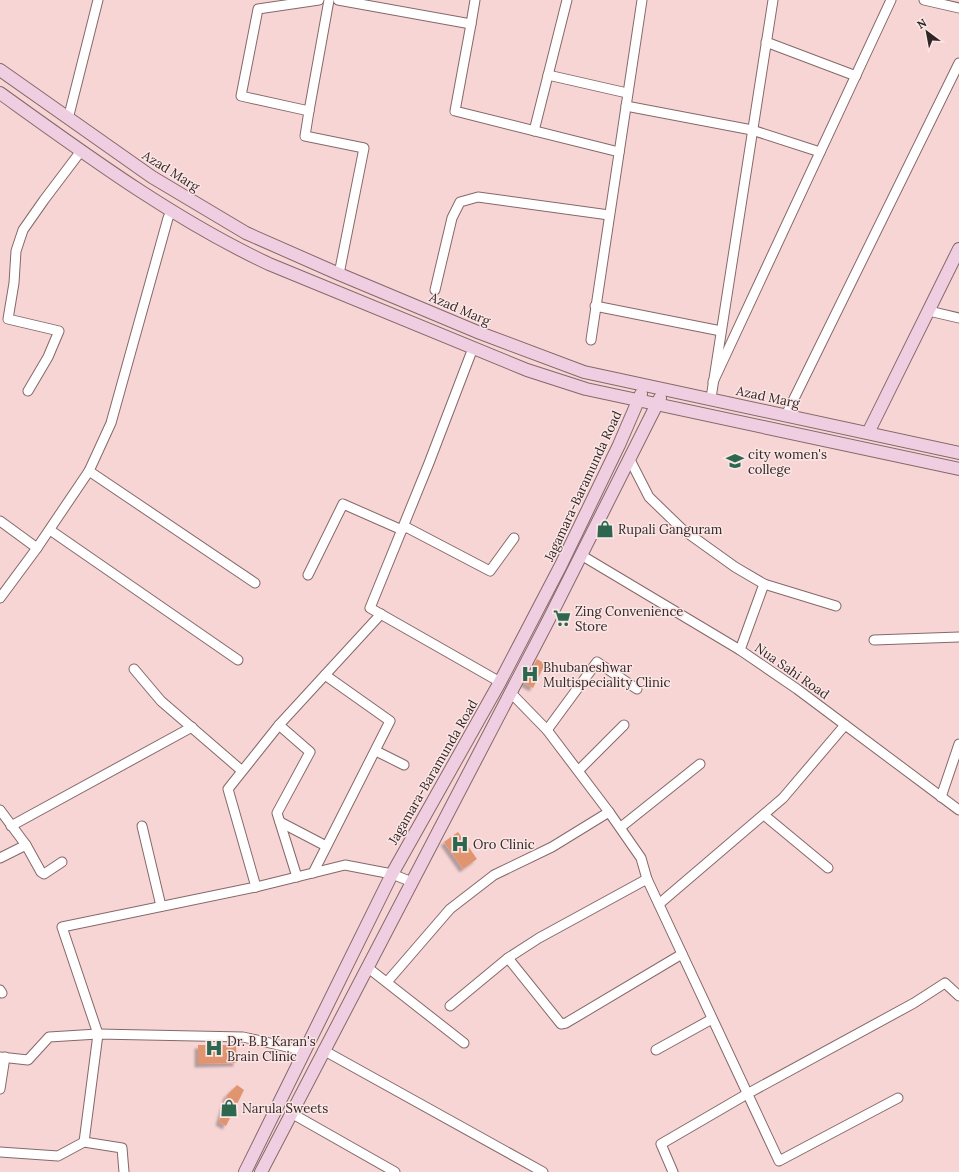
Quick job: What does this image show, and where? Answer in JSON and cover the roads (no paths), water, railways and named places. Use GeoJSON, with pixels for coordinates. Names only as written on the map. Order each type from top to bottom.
{"type":"FeatureCollection","features":[{"type":"Feature","properties":{"kind":"street"},"geometry":{"type":"LineString","coordinates":[[68,119],[98,0]]}},
{"type":"Feature","properties":{"kind":"street"},"geometry":{"type":"LineString","coordinates":[[309,111],[241,96],[258,9],[319,0]]}},
{"type":"Feature","properties":{"kind":"street"},"geometry":{"type":"LineString","coordinates":[[329,0],[309,111],[306,136],[364,148],[339,274]]}},
{"type":"Feature","properties":{"kind":"street"},"geometry":{"type":"LineString","coordinates":[[338,0],[471,24]]}},
{"type":"Feature","properties":{"kind":"street"},"geometry":{"type":"LineString","coordinates":[[476,0],[455,111],[619,152]]}},
{"type":"Feature","properties":{"kind":"street"},"geometry":{"type":"LineString","coordinates":[[534,131],[567,0]]}},
{"type":"Feature","properties":{"kind":"street"},"geometry":{"type":"LineString","coordinates":[[591,340],[642,0]]}},
{"type":"Feature","properties":{"kind":"street"},"geometry":{"type":"LineString","coordinates":[[711,398],[772,0]]}},
{"type":"Feature","properties":{"kind":"street"},"geometry":{"type":"LineString","coordinates":[[713,382],[891,0]]}},
{"type":"Feature","properties":{"kind":"street"},"geometry":{"type":"LineString","coordinates":[[924,0],[959,8]]}},
{"type":"Feature","properties":{"kind":"street"},"geometry":{"type":"LineString","coordinates":[[766,42],[856,76]]}},
{"type":"Feature","properties":{"kind":"street"},"geometry":{"type":"LineString","coordinates":[[786,415],[959,62]]}},
{"type":"Feature","properties":{"kind":"street","name":"Azad Marg"},"geometry":{"type":"LineString","coordinates":[[0,70],[152,177],[246,233],[339,274],[548,360],[584,372],[711,398],[959,453]]}},
{"type":"Feature","properties":{"kind":"street"},"geometry":{"type":"LineString","coordinates":[[548,75],[627,93]]}},
{"type":"Feature","properties":{"kind":"street"},"geometry":{"type":"LineString","coordinates":[[0,93],[81,151],[172,210],[239,250],[268,264],[534,372],[586,389],[959,469]]}},
{"type":"Feature","properties":{"kind":"street"},"geometry":{"type":"LineString","coordinates":[[626,106],[752,130],[820,152]]}},
{"type":"Feature","properties":{"kind":"street"},"geometry":{"type":"LineString","coordinates":[[28,391],[48,357],[58,331],[8,319],[14,283],[16,251],[24,230],[44,200],[81,151]]}},
{"type":"Feature","properties":{"kind":"street"},"geometry":{"type":"LineString","coordinates":[[434,290],[452,218],[460,202],[478,197],[609,215]]}},
{"type":"Feature","properties":{"kind":"street"},"geometry":{"type":"LineString","coordinates":[[0,598],[50,530],[89,471],[111,423],[168,218],[172,210]]}},
{"type":"Feature","properties":{"kind":"street"},"geometry":{"type":"LineString","coordinates":[[868,433],[959,249]]}},
{"type":"Feature","properties":{"kind":"street"},"geometry":{"type":"LineString","coordinates":[[595,306],[721,331]]}},
{"type":"Feature","properties":{"kind":"street"},"geometry":{"type":"LineString","coordinates":[[928,310],[959,318]]}},
{"type":"Feature","properties":{"kind":"street"},"geometry":{"type":"LineString","coordinates":[[473,348],[403,528],[370,608],[500,682]]}},
{"type":"Feature","properties":{"kind":"street","name":"Jagamara-Baramunda Road"},"geometry":{"type":"LineString","coordinates":[[245,1172],[392,874],[500,682],[561,565],[619,445],[644,385]]}},
{"type":"Feature","properties":{"kind":"street","name":"Jagamara-Baramunda Road"},"geometry":{"type":"LineString","coordinates":[[261,1172],[581,555],[657,405],[663,389]]}},
{"type":"Feature","properties":{"kind":"street"},"geometry":{"type":"LineString","coordinates":[[629,458],[648,497],[682,528],[735,567],[764,584],[836,606]]}},
{"type":"Feature","properties":{"kind":"street"},"geometry":{"type":"LineString","coordinates":[[89,471],[256,583]]}},
{"type":"Feature","properties":{"kind":"street"},"geometry":{"type":"LineString","coordinates":[[308,575],[343,504],[403,528],[490,571],[514,538]]}},
{"type":"Feature","properties":{"kind":"street"},"geometry":{"type":"LineString","coordinates":[[0,521],[37,548]]}},
{"type":"Feature","properties":{"kind":"street"},"geometry":{"type":"LineString","coordinates":[[50,530],[238,660]]}},
{"type":"Feature","properties":{"kind":"street"},"geometry":{"type":"LineString","coordinates":[[581,555],[740,650]]}},
{"type":"Feature","properties":{"kind":"street","name":"Nua Sahi Road"},"geometry":{"type":"LineString","coordinates":[[764,584],[740,650],[845,724],[959,810]]}},
{"type":"Feature","properties":{"kind":"street"},"geometry":{"type":"LineString","coordinates":[[256,887],[228,789],[241,770],[279,725],[380,614]]}},
{"type":"Feature","properties":{"kind":"street"},"geometry":{"type":"LineString","coordinates":[[874,640],[959,637]]}},
{"type":"Feature","properties":{"kind":"street"},"geometry":{"type":"LineString","coordinates":[[547,730],[597,662],[637,689]]}},
{"type":"Feature","properties":{"kind":"street"},"geometry":{"type":"LineString","coordinates":[[134,669],[161,701],[241,770]]}},
{"type":"Feature","properties":{"kind":"street"},"geometry":{"type":"LineString","coordinates":[[313,873],[390,721],[325,675]]}},
{"type":"Feature","properties":{"kind":"street"},"geometry":{"type":"LineString","coordinates":[[510,692],[547,730],[579,770],[621,827],[641,858],[647,879],[658,904],[779,1161],[898,1098]]}},
{"type":"Feature","properties":{"kind":"street"},"geometry":{"type":"LineString","coordinates":[[658,904],[783,798],[845,724]]}},
{"type":"Feature","properties":{"kind":"street"},"geometry":{"type":"LineString","coordinates":[[279,725],[310,752],[277,813],[297,877]]}},
{"type":"Feature","properties":{"kind":"street"},"geometry":{"type":"LineString","coordinates":[[579,770],[624,725]]}},
{"type":"Feature","properties":{"kind":"street"},"geometry":{"type":"LineString","coordinates":[[12,826],[192,727]]}},
{"type":"Feature","properties":{"kind":"street"},"geometry":{"type":"LineString","coordinates":[[941,797],[959,744]]}},
{"type":"Feature","properties":{"kind":"street"},"geometry":{"type":"LineString","coordinates":[[376,751],[404,765]]}},
{"type":"Feature","properties":{"kind":"street"},"geometry":{"type":"LineString","coordinates":[[621,827],[700,764]]}},
{"type":"Feature","properties":{"kind":"street"},"geometry":{"type":"LineString","coordinates":[[0,810],[26,845],[41,872],[44,874],[62,862]]}},
{"type":"Feature","properties":{"kind":"street"},"geometry":{"type":"LineString","coordinates":[[387,982],[450,909],[494,875],[552,847],[609,812]]}},
{"type":"Feature","properties":{"kind":"street"},"geometry":{"type":"LineString","coordinates":[[764,815],[828,868]]}},
{"type":"Feature","properties":{"kind":"street"},"geometry":{"type":"LineString","coordinates":[[280,822],[326,846]]}},
{"type":"Feature","properties":{"kind":"street"},"geometry":{"type":"LineString","coordinates":[[142,826],[161,906]]}},
{"type":"Feature","properties":{"kind":"street"},"geometry":{"type":"LineString","coordinates":[[0,858],[26,845]]}},
{"type":"Feature","properties":{"kind":"street"},"geometry":{"type":"LineString","coordinates":[[84,1142],[98,1034],[62,927],[256,887],[345,865],[392,874],[412,882]]}},
{"type":"Feature","properties":{"kind":"street"},"geometry":{"type":"LineString","coordinates":[[450,1006],[508,958],[539,938],[647,879]]}},
{"type":"Feature","properties":{"kind":"street"},"geometry":{"type":"LineString","coordinates":[[508,958],[561,1024],[566,1023],[682,954]]}},
{"type":"Feature","properties":{"kind":"street"},"geometry":{"type":"LineString","coordinates":[[367,967],[464,1043]]}},
{"type":"Feature","properties":{"kind":"street"},"geometry":{"type":"LineString","coordinates":[[673,1172],[661,1144],[747,1094],[914,1003],[945,983],[959,996]]}},
{"type":"Feature","properties":{"kind":"street"},"geometry":{"type":"LineString","coordinates":[[656,1050],[712,1019]]}},
{"type":"Feature","properties":{"kind":"street"},"geometry":{"type":"LineString","coordinates":[[0,1089],[2,1057],[28,1060],[49,1037],[98,1034],[243,1037],[305,1051]]}},
{"type":"Feature","properties":{"kind":"street"},"geometry":{"type":"LineString","coordinates":[[323,1050],[540,1171]]}},
{"type":"Feature","properties":{"kind":"street"},"geometry":{"type":"LineString","coordinates":[[291,1113],[392,1171]]}},
{"type":"Feature","properties":{"kind":"street"},"geometry":{"type":"LineString","coordinates":[[0,1152],[58,1156],[84,1142],[122,1148],[124,1172]]}},
{"type":"Feature","properties":{"kind":"place","name":"city women's college"},"geometry":{"type":"Point","coordinates":[735,461]}},
{"type":"Feature","properties":{"kind":"place","name":"Rupali Ganguram"},"geometry":{"type":"Point","coordinates":[605,529]}},
{"type":"Feature","properties":{"kind":"place","name":"Zing Convenience Store"},"geometry":{"type":"Point","coordinates":[562,618]}},
{"type":"Feature","properties":{"kind":"place","name":"Bhubaneshwar Multispeciality Clinic"},"geometry":{"type":"Point","coordinates":[530,674]}},
{"type":"Feature","properties":{"kind":"place","name":"Oro Clinic"},"geometry":{"type":"Point","coordinates":[460,844]}},
{"type":"Feature","properties":{"kind":"place","name":"Dr. B B Karan's Brain Clinic"},"geometry":{"type":"Point","coordinates":[214,1048]}},
{"type":"Feature","properties":{"kind":"place","name":"Narula Sweets"},"geometry":{"type":"Point","coordinates":[229,1108]}}]}
